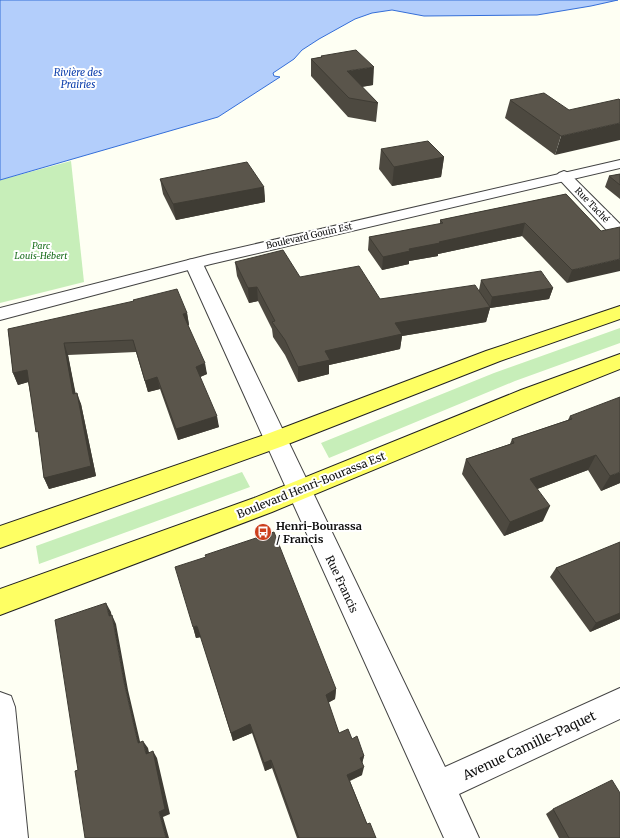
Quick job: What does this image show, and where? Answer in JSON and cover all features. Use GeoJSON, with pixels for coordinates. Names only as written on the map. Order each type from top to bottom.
{"type":"FeatureCollection","features":[{"type":"Feature","properties":{"kind":"main road"},"geometry":{"type":"LineString","coordinates":[[0,537],[275,440],[493,356],[620,312]]}},
{"type":"Feature","properties":{"kind":"main road","name":"Boulevard Henri-Bourassa Est"},"geometry":{"type":"LineString","coordinates":[[0,602],[299,491],[522,399],[620,361]]}},
{"type":"Feature","properties":{"kind":"street","name":"Boulevard Gouin Est"},"geometry":{"type":"LineString","coordinates":[[0,314],[194,264],[620,164]]}},
{"type":"Feature","properties":{"kind":"street","name":"Rue Taché"},"geometry":{"type":"LineString","coordinates":[[564,176],[620,234]]}},
{"type":"Feature","properties":{"kind":"street","name":"Rue Francis"},"geometry":{"type":"LineString","coordinates":[[194,264],[462,838]]}},
{"type":"Feature","properties":{"kind":"street","name":"Avenue Camille-Paquet"},"geometry":{"type":"LineString","coordinates":[[438,787],[620,703]]}},
{"type":"Feature","properties":{"kind":"street"},"geometry":{"type":"LineString","coordinates":[[0,707],[11,838]]}},
{"type":"Feature","properties":{"kind":"green space","name":"Parc Louis-Hébert"},"geometry":{"type":"Polygon","coordinates":[[[71,161],[84,282],[0,303],[0,180],[71,161]]]}},
{"type":"Feature","properties":{"kind":"green space"},"geometry":{"type":"Polygon","coordinates":[[[620,328],[620,343],[515,381],[329,458],[321,443],[494,373],[620,328]]]}},
{"type":"Feature","properties":{"kind":"green space"},"geometry":{"type":"Polygon","coordinates":[[[242,472],[250,487],[39,564],[36,546],[242,472]]]}},
{"type":"Feature","properties":{"kind":"water","name":"Rivière des Prairies"},"geometry":{"type":"Polygon","coordinates":[[[0,0],[618,0],[537,15],[424,16],[392,10],[372,13],[355,19],[302,50],[294,59],[273,73],[274,76],[280,77],[218,117],[0,180],[0,0]]]}},
{"type":"Feature","properties":{"kind":"building"},"geometry":{"type":"Polygon","coordinates":[[[356,50],[374,67],[347,71],[378,103],[349,98],[311,59],[356,50]]]}},
{"type":"Feature","properties":{"kind":"building"},"geometry":{"type":"Polygon","coordinates":[[[544,93],[569,110],[619,99],[620,123],[561,136],[510,100],[544,93]]]}},
{"type":"Feature","properties":{"kind":"building"},"geometry":{"type":"Polygon","coordinates":[[[428,141],[444,157],[394,167],[381,149],[428,141]]]}},
{"type":"Feature","properties":{"kind":"building"},"geometry":{"type":"Polygon","coordinates":[[[247,162],[264,187],[173,204],[160,179],[247,162]]]}},
{"type":"Feature","properties":{"kind":"building"},"geometry":{"type":"Polygon","coordinates":[[[620,174],[620,185],[609,176],[620,174]]]}},
{"type":"Feature","properties":{"kind":"building"},"geometry":{"type":"Polygon","coordinates":[[[566,194],[601,231],[620,227],[620,259],[572,270],[525,223],[409,249],[410,251],[383,257],[369,237],[443,223],[440,220],[566,194]]]}},
{"type":"Feature","properties":{"kind":"building"},"geometry":{"type":"Polygon","coordinates":[[[283,250],[300,277],[359,266],[380,299],[475,285],[490,307],[395,323],[402,334],[325,351],[330,360],[298,367],[285,340],[272,322],[275,321],[257,287],[248,288],[235,262],[283,250]]]}},
{"type":"Feature","properties":{"kind":"building"},"geometry":{"type":"Polygon","coordinates":[[[541,271],[553,288],[492,297],[481,280],[541,271]]]}},
{"type":"Feature","properties":{"kind":"building"},"geometry":{"type":"Polygon","coordinates":[[[177,289],[187,313],[183,314],[205,363],[196,367],[217,416],[176,429],[157,377],[145,381],[133,340],[64,343],[73,394],[77,393],[91,466],[44,478],[38,431],[36,432],[27,370],[13,373],[8,329],[134,301],[133,300],[177,289]]]}},
{"type":"Feature","properties":{"kind":"building"},"geometry":{"type":"Polygon","coordinates":[[[620,397],[620,472],[610,476],[596,455],[530,479],[550,506],[510,522],[466,459],[514,443],[512,439],[572,419],[570,416],[620,397]]]}},
{"type":"Feature","properties":{"kind":"building"},"geometry":{"type":"Polygon","coordinates":[[[274,532],[336,689],[326,695],[339,733],[348,729],[352,739],[357,736],[364,756],[360,758],[364,767],[347,775],[367,824],[370,823],[376,838],[299,838],[271,760],[264,763],[250,724],[231,733],[197,626],[193,627],[175,567],[206,557],[205,555],[274,532]]]}},
{"type":"Feature","properties":{"kind":"building"},"geometry":{"type":"Polygon","coordinates":[[[620,542],[620,613],[596,623],[556,568],[620,542]]]}},
{"type":"Feature","properties":{"kind":"building"},"geometry":{"type":"Polygon","coordinates":[[[106,603],[109,616],[112,615],[124,682],[138,743],[143,741],[146,754],[153,751],[165,809],[159,812],[166,838],[85,838],[75,771],[78,770],[55,620],[106,603]]]}},
{"type":"Feature","properties":{"kind":"building"},"geometry":{"type":"Polygon","coordinates":[[[612,780],[620,793],[620,838],[569,838],[553,809],[612,780]]]}},
{"type":"Feature","properties":{"kind":"place","name":"Henri-Bourassa / Francis"},"geometry":{"type":"Point","coordinates":[263,532]}}]}
